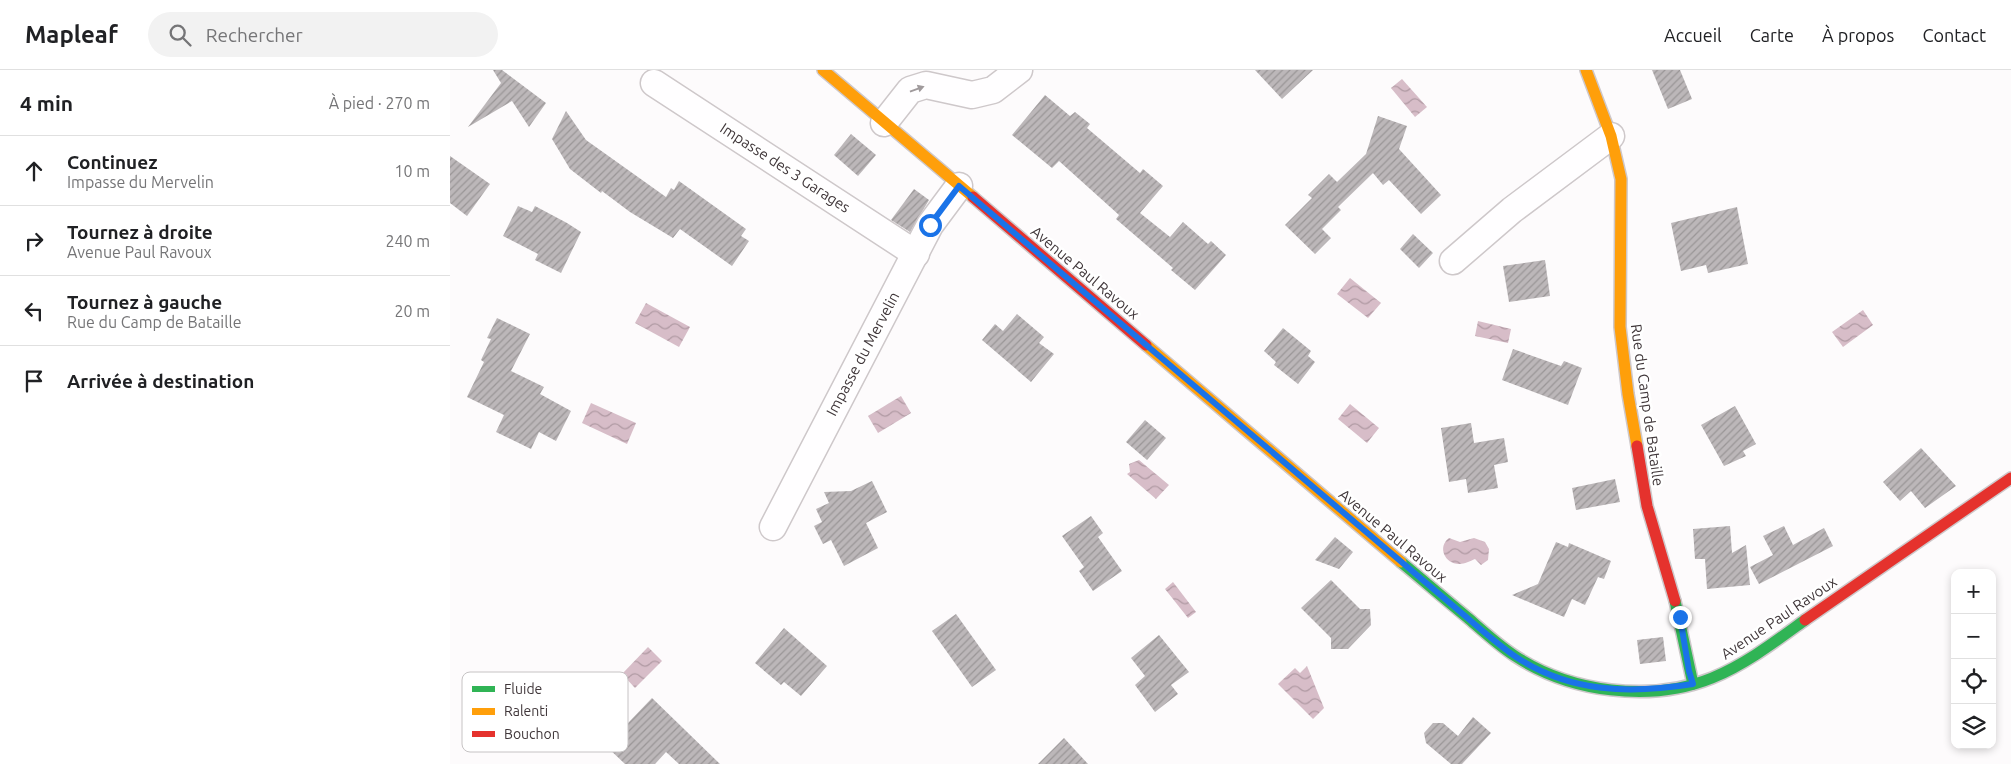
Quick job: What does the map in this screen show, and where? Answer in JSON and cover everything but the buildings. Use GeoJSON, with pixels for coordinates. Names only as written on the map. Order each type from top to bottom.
{"type":"FeatureCollection","features":[{"type":"Feature","properties":{"kind":"street","name":"Avenue Paul Ravoux"},"geometry":{"type":"LineString","coordinates":[[823,70],[1471,621],[1516,657],[1553,676],[1578,684],[1626,691],[1660,689],[1693,684],[1727,671],[1764,649],[2011,478]]}},
{"type":"Feature","properties":{"kind":"street"},"geometry":{"type":"LineString","coordinates":[[884,123],[910,90],[926,85],[972,95],[993,90],[1019,70]]}},
{"type":"Feature","properties":{"kind":"street","name":"Rue du Camp de Bataille"},"geometry":{"type":"LineString","coordinates":[[1586,70],[1611,136],[1622,179],[1620,327],[1628,394],[1647,506],[1680,617],[1693,684]]}},
{"type":"Feature","properties":{"kind":"street","name":"Impasse des 3 Garages"},"geometry":{"type":"LineString","coordinates":[[654,83],[916,254]]}},
{"type":"Feature","properties":{"kind":"street"},"geometry":{"type":"LineString","coordinates":[[1452,261],[1512,210],[1611,136]]}},
{"type":"Feature","properties":{"kind":"street","name":"Impasse du Mervelin"},"geometry":{"type":"LineString","coordinates":[[773,526],[930,225],[959,186]]}},
{"type":"Feature","properties":{"kind":"water"},"geometry":{"type":"Polygon","coordinates":[[[1402,79],[1427,107],[1415,117],[1391,88],[1402,79]]]}},
{"type":"Feature","properties":{"kind":"water"},"geometry":{"type":"Polygon","coordinates":[[[1350,278],[1381,303],[1368,318],[1337,294],[1350,278]]]}},
{"type":"Feature","properties":{"kind":"water"},"geometry":{"type":"Polygon","coordinates":[[[646,303],[690,327],[679,347],[635,323],[646,303]]]}},
{"type":"Feature","properties":{"kind":"water"},"geometry":{"type":"Polygon","coordinates":[[[1863,310],[1873,325],[1843,347],[1832,332],[1863,310]]]}},
{"type":"Feature","properties":{"kind":"water"},"geometry":{"type":"Polygon","coordinates":[[[1478,321],[1511,329],[1508,343],[1475,336],[1478,321]]]}},
{"type":"Feature","properties":{"kind":"water"},"geometry":{"type":"Polygon","coordinates":[[[901,396],[911,413],[878,433],[868,416],[901,396]]]}},
{"type":"Feature","properties":{"kind":"water"},"geometry":{"type":"Polygon","coordinates":[[[591,403],[636,423],[627,444],[582,423],[591,403]]]}},
{"type":"Feature","properties":{"kind":"water"},"geometry":{"type":"Polygon","coordinates":[[[1350,404],[1379,428],[1367,443],[1338,419],[1350,404]]]}},
{"type":"Feature","properties":{"kind":"water"},"geometry":{"type":"Polygon","coordinates":[[[1139,460],[1169,485],[1156,499],[1127,474],[1130,472],[1129,464],[1139,460]]]}},
{"type":"Feature","properties":{"kind":"water"},"geometry":{"type":"Polygon","coordinates":[[[1449,538],[1460,542],[1474,538],[1485,542],[1489,549],[1488,560],[1481,565],[1475,559],[1461,564],[1450,561],[1443,550],[1445,542],[1449,538]]]}},
{"type":"Feature","properties":{"kind":"water"},"geometry":{"type":"Polygon","coordinates":[[[1173,582],[1196,612],[1188,618],[1165,589],[1173,582]]]}},
{"type":"Feature","properties":{"kind":"water"},"geometry":{"type":"Polygon","coordinates":[[[648,647],[662,661],[635,688],[628,680],[628,672],[624,672],[648,647]]]}},
{"type":"Feature","properties":{"kind":"water"},"geometry":{"type":"Polygon","coordinates":[[[1307,666],[1324,708],[1313,719],[1278,684],[1295,668],[1300,673],[1307,666]]]}},
{"type":"Feature","properties":{"kind":"traffic: fast"},"geometry":{"type":"LineString","coordinates":[[1401,562],[1515,656],[1560,678],[1611,690],[1637,692],[1663,690],[1688,686],[1712,678],[1749,659],[1805,620]]}},
{"type":"Feature","properties":{"kind":"traffic: fast"},"geometry":{"type":"LineString","coordinates":[[1675,601],[1693,684]]}},
{"type":"Feature","properties":{"kind":"traffic: slow"},"geometry":{"type":"LineString","coordinates":[[823,70],[973,197]]}},
{"type":"Feature","properties":{"kind":"traffic: slow"},"geometry":{"type":"LineString","coordinates":[[1586,70],[1611,136],[1621,179],[1620,327],[1628,394],[1637,446]]}},
{"type":"Feature","properties":{"kind":"traffic: slow"},"geometry":{"type":"LineString","coordinates":[[1146,345],[1401,562]]}},
{"type":"Feature","properties":{"kind":"traffic: jam"},"geometry":{"type":"LineString","coordinates":[[973,197],[1146,345]]}},
{"type":"Feature","properties":{"kind":"traffic: jam"},"geometry":{"type":"LineString","coordinates":[[1637,446],[1647,506],[1675,601]]}},
{"type":"Feature","properties":{"kind":"traffic: jam"},"geometry":{"type":"LineString","coordinates":[[1805,620],[2011,478]]}},
{"type":"Feature","properties":{"kind":"route"},"geometry":{"type":"LineString","coordinates":[[930,225],[959,186],[1471,621],[1516,657],[1532,666],[1553,676],[1578,684],[1626,691],[1660,689],[1693,684],[1680,617]]}}]}
